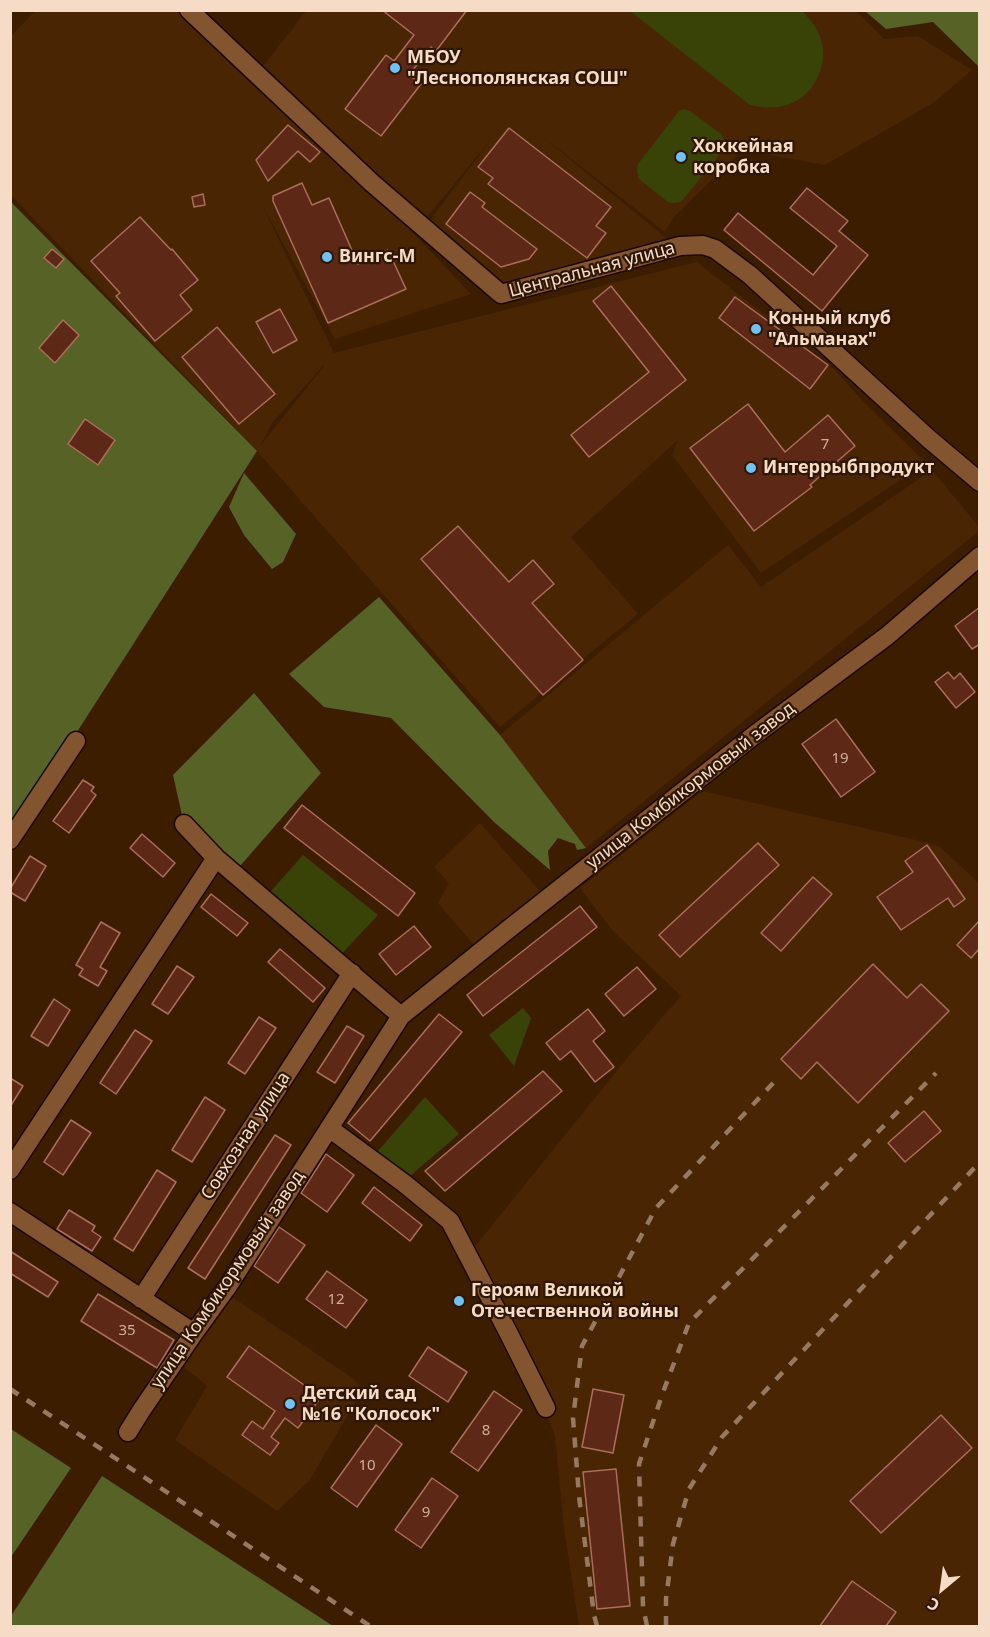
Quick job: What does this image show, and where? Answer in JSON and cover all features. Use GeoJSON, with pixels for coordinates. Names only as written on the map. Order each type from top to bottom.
{"type":"FeatureCollection","features":[{"type":"Feature","properties":{"kind":"street","name":"Центральная улица"},"geometry":{"type":"LineString","coordinates":[[189,10],[372,183],[501,294],[680,246],[703,245],[715,249],[750,275],[929,439],[980,482]]}},
{"type":"Feature","properties":{"kind":"street","name":"улица Комбикормовый завод"},"geometry":{"type":"LineString","coordinates":[[128,1432],[228,1286],[401,1016],[744,743],[887,636],[980,556]]}},
{"type":"Feature","properties":{"kind":"street"},"geometry":{"type":"LineString","coordinates":[[10,840],[76,741]]}},
{"type":"Feature","properties":{"kind":"street"},"geometry":{"type":"LineString","coordinates":[[184,824],[216,858],[401,1016]]}},
{"type":"Feature","properties":{"kind":"street"},"geometry":{"type":"LineString","coordinates":[[10,1170],[216,858]]}},
{"type":"Feature","properties":{"kind":"street","name":"Совхозная улица"},"geometry":{"type":"LineString","coordinates":[[141,1299],[352,973]]}},
{"type":"Feature","properties":{"kind":"street"},"geometry":{"type":"LineString","coordinates":[[329,1128],[405,1184],[450,1221],[546,1408]]}},
{"type":"Feature","properties":{"kind":"street"},"geometry":{"type":"LineString","coordinates":[[10,1212],[194,1333]]}},
{"type":"Feature","properties":{"kind":"shaded area"},"geometry":{"type":"Polygon","coordinates":[[[855,10],[884,39],[918,36],[972,70],[933,103],[825,165],[742,150],[674,217],[665,232],[543,137],[666,238],[500,287],[427,224],[494,136],[426,218],[269,85],[307,121],[471,294],[335,339],[261,203],[334,353],[697,262],[835,370],[926,463],[761,573],[672,455],[678,440],[571,537],[638,614],[500,727],[257,451],[11,195],[10,37],[35,11],[189,11],[257,74],[306,11],[855,10]],[[324,366],[272,423],[260,446],[324,366]]]}},
{"type":"Feature","properties":{"kind":"shaded area"},"geometry":{"type":"Polygon","coordinates":[[[932,470],[979,527],[979,531],[586,848],[500,735],[728,545],[761,587],[932,470]]]}},
{"type":"Feature","properties":{"kind":"shaded area"},"geometry":{"type":"Polygon","coordinates":[[[702,791],[929,843],[940,847],[980,884],[979,1626],[579,1626],[564,1529],[555,1436],[545,1408],[468,1255],[633,1051],[681,996],[612,930],[580,888],[702,791]]]}},
{"type":"Feature","properties":{"kind":"shaded area"},"geometry":{"type":"Polygon","coordinates":[[[480,823],[540,891],[475,946],[438,903],[449,883],[434,867],[480,823]]]}},
{"type":"Feature","properties":{"kind":"shaded area"},"geometry":{"type":"Polygon","coordinates":[[[232,1297],[351,1377],[363,1389],[309,1481],[277,1511],[175,1440],[207,1386],[183,1366],[232,1297]]]}},
{"type":"Feature","properties":{"kind":"green space"},"geometry":{"type":"Polygon","coordinates":[[[630,11],[802,11],[817,29],[820,37],[823,48],[821,70],[803,97],[793,102],[774,107],[750,105],[630,11]]]}},
{"type":"Feature","properties":{"kind":"green space"},"geometry":{"type":"Polygon","coordinates":[[[865,11],[979,11],[979,67],[933,22],[886,29],[865,11]]]}},
{"type":"Feature","properties":{"kind":"green space","name":"Хоккейная коробка"},"geometry":{"type":"Polygon","coordinates":[[[684,109],[721,134],[725,141],[724,149],[681,202],[674,203],[668,202],[639,179],[637,171],[638,164],[679,111],[684,109]]]}},
{"type":"Feature","properties":{"kind":"green space"},"geometry":{"type":"Polygon","coordinates":[[[11,202],[257,451],[11,835],[11,202]]]}},
{"type":"Feature","properties":{"kind":"green space"},"geometry":{"type":"Polygon","coordinates":[[[244,473],[296,534],[283,562],[272,569],[244,535],[229,507],[244,473]]]}},
{"type":"Feature","properties":{"kind":"green space"},"geometry":{"type":"Polygon","coordinates":[[[379,597],[500,735],[586,848],[577,850],[575,844],[558,838],[548,851],[550,870],[494,822],[391,718],[324,707],[289,674],[379,597]]]}},
{"type":"Feature","properties":{"kind":"green space"},"geometry":{"type":"Polygon","coordinates":[[[254,693],[321,773],[234,873],[184,824],[173,775],[254,693]]]}},
{"type":"Feature","properties":{"kind":"green space"},"geometry":{"type":"Polygon","coordinates":[[[303,855],[378,915],[336,960],[264,899],[303,855]]]}},
{"type":"Feature","properties":{"kind":"green space"},"geometry":{"type":"Polygon","coordinates":[[[523,1008],[531,1018],[514,1066],[489,1035],[523,1008]]]}},
{"type":"Feature","properties":{"kind":"green space"},"geometry":{"type":"Polygon","coordinates":[[[425,1097],[459,1134],[403,1182],[371,1159],[425,1097]]]}},
{"type":"Feature","properties":{"kind":"green space"},"geometry":{"type":"Polygon","coordinates":[[[11,1429],[71,1468],[11,1557],[11,1429]]]}},
{"type":"Feature","properties":{"kind":"green space"},"geometry":{"type":"Polygon","coordinates":[[[102,1476],[333,1626],[11,1626],[11,1616],[102,1476]]]}},
{"type":"Feature","properties":{"kind":"building","name":"МБОУ \"Леснополянская СОШ\""},"geometry":{"type":"Polygon","coordinates":[[[382,10],[467,10],[436,51],[431,47],[409,75],[421,84],[381,136],[345,109],[386,55],[394,61],[414,35],[382,10]]]}},
{"type":"Feature","properties":{"kind":"building"},"geometry":{"type":"Polygon","coordinates":[[[288,125],[320,152],[310,162],[298,151],[268,181],[256,160],[288,125]]]}},
{"type":"Feature","properties":{"kind":"building"},"geometry":{"type":"Polygon","coordinates":[[[509,128],[611,207],[596,226],[606,233],[587,258],[488,184],[493,178],[478,167],[509,128]]]}},
{"type":"Feature","properties":{"kind":"building","name":"Вингс-М"},"geometry":{"type":"Polygon","coordinates":[[[302,183],[312,205],[329,198],[358,264],[388,250],[406,289],[328,323],[273,201],[273,196],[302,183]]]}},
{"type":"Feature","properties":{"kind":"building"},"geometry":{"type":"Polygon","coordinates":[[[807,188],[848,221],[839,231],[868,255],[822,311],[724,230],[738,213],[813,275],[837,246],[790,208],[807,188]]]}},
{"type":"Feature","properties":{"kind":"building"},"geometry":{"type":"Polygon","coordinates":[[[470,192],[485,203],[482,207],[537,249],[529,259],[501,267],[446,224],[470,192]]]}},
{"type":"Feature","properties":{"kind":"building"},"geometry":{"type":"Polygon","coordinates":[[[203,194],[205,205],[194,207],[192,197],[203,194]]]}},
{"type":"Feature","properties":{"kind":"building"},"geometry":{"type":"Polygon","coordinates":[[[140,217],[172,249],[198,280],[180,295],[192,310],[155,341],[116,296],[120,293],[91,261],[140,217]]]}},
{"type":"Feature","properties":{"kind":"building"},"geometry":{"type":"Polygon","coordinates":[[[52,249],[64,259],[56,268],[44,258],[52,249]]]}},
{"type":"Feature","properties":{"kind":"building"},"geometry":{"type":"Polygon","coordinates":[[[611,286],[686,380],[589,457],[571,435],[649,372],[593,301],[611,286]]]}},
{"type":"Feature","properties":{"kind":"building"},"geometry":{"type":"Polygon","coordinates":[[[735,297],[828,365],[810,389],[719,318],[735,297]]]}},
{"type":"Feature","properties":{"kind":"building"},"geometry":{"type":"Polygon","coordinates":[[[280,309],[297,340],[273,353],[256,322],[280,309]]]}},
{"type":"Feature","properties":{"kind":"building"},"geometry":{"type":"Polygon","coordinates":[[[63,320],[79,335],[55,363],[39,348],[63,320]]]}},
{"type":"Feature","properties":{"kind":"building"},"geometry":{"type":"Polygon","coordinates":[[[217,327],[275,394],[239,424],[182,357],[217,327]]]}},
{"type":"Feature","properties":{"kind":"building","name":"Интеррыбпродукт"},"geometry":{"type":"Polygon","coordinates":[[[748,404],[785,452],[828,415],[855,446],[810,485],[812,487],[754,531],[690,448],[748,404]]]}},
{"type":"Feature","properties":{"kind":"building"},"geometry":{"type":"Polygon","coordinates":[[[85,419],[115,440],[98,465],[68,444],[85,419]]]}},
{"type":"Feature","properties":{"kind":"building"},"geometry":{"type":"Polygon","coordinates":[[[458,526],[509,582],[533,560],[554,584],[532,603],[583,660],[543,695],[421,559],[458,526]]]}},
{"type":"Feature","properties":{"kind":"building"},"geometry":{"type":"Polygon","coordinates":[[[980,607],[980,644],[972,649],[955,626],[980,607]]]}},
{"type":"Feature","properties":{"kind":"building"},"geometry":{"type":"Polygon","coordinates":[[[948,672],[954,679],[960,673],[975,692],[956,708],[935,682],[948,672]]]}},
{"type":"Feature","properties":{"kind":"building"},"geometry":{"type":"Polygon","coordinates":[[[836,719],[875,772],[841,797],[802,744],[836,719]]]}},
{"type":"Feature","properties":{"kind":"building"},"geometry":{"type":"Polygon","coordinates":[[[83,780],[94,787],[91,791],[96,795],[69,833],[53,821],[83,780]]]}},
{"type":"Feature","properties":{"kind":"building"},"geometry":{"type":"Polygon","coordinates":[[[302,805],[415,893],[398,916],[284,828],[302,805]]]}},
{"type":"Feature","properties":{"kind":"building"},"geometry":{"type":"Polygon","coordinates":[[[142,834],[175,863],[163,877],[130,848],[142,834]]]}},
{"type":"Feature","properties":{"kind":"building"},"geometry":{"type":"Polygon","coordinates":[[[758,843],[779,865],[680,957],[659,935],[758,843]]]}},
{"type":"Feature","properties":{"kind":"building"},"geometry":{"type":"Polygon","coordinates":[[[927,845],[965,899],[954,907],[948,898],[901,930],[877,897],[913,872],[905,861],[927,845]]]}},
{"type":"Feature","properties":{"kind":"building"},"geometry":{"type":"Polygon","coordinates":[[[30,856],[46,866],[25,901],[10,892],[10,889],[30,856]]]}},
{"type":"Feature","properties":{"kind":"building"},"geometry":{"type":"Polygon","coordinates":[[[813,877],[832,894],[781,951],[761,933],[813,877]]]}},
{"type":"Feature","properties":{"kind":"building"},"geometry":{"type":"Polygon","coordinates":[[[211,894],[248,923],[237,936],[201,907],[211,894]]]}},
{"type":"Feature","properties":{"kind":"building"},"geometry":{"type":"Polygon","coordinates":[[[580,906],[597,927],[483,1016],[467,995],[580,906]]]}},
{"type":"Feature","properties":{"kind":"building"},"geometry":{"type":"Polygon","coordinates":[[[980,920],[980,948],[971,958],[957,945],[980,920]]]}},
{"type":"Feature","properties":{"kind":"building"},"geometry":{"type":"Polygon","coordinates":[[[101,922],[120,933],[100,967],[107,971],[98,986],[79,975],[83,969],[76,965],[101,922]]]}},
{"type":"Feature","properties":{"kind":"building"},"geometry":{"type":"Polygon","coordinates":[[[414,926],[431,947],[396,975],[379,954],[414,926]]]}},
{"type":"Feature","properties":{"kind":"building"},"geometry":{"type":"Polygon","coordinates":[[[280,949],[325,988],[313,1002],[268,962],[280,949]]]}},
{"type":"Feature","properties":{"kind":"building"},"geometry":{"type":"Polygon","coordinates":[[[873,964],[907,998],[921,984],[949,1011],[858,1103],[817,1062],[801,1079],[781,1059],[873,964]]]}},
{"type":"Feature","properties":{"kind":"building"},"geometry":{"type":"Polygon","coordinates":[[[177,966],[194,977],[168,1014],[152,1004],[177,966]]]}},
{"type":"Feature","properties":{"kind":"building"},"geometry":{"type":"Polygon","coordinates":[[[637,967],[656,989],[624,1016],[605,994],[637,967]]]}},
{"type":"Feature","properties":{"kind":"building"},"geometry":{"type":"Polygon","coordinates":[[[54,999],[70,1010],[48,1046],[31,1036],[54,999]]]}},
{"type":"Feature","properties":{"kind":"building"},"geometry":{"type":"Polygon","coordinates":[[[588,1009],[605,1031],[593,1041],[614,1067],[595,1082],[571,1051],[560,1060],[546,1043],[588,1009]]]}},
{"type":"Feature","properties":{"kind":"building"},"geometry":{"type":"Polygon","coordinates":[[[439,1014],[462,1032],[370,1141],[348,1123],[439,1014]]]}},
{"type":"Feature","properties":{"kind":"building"},"geometry":{"type":"Polygon","coordinates":[[[259,1017],[276,1028],[245,1074],[228,1063],[259,1017]]]}},
{"type":"Feature","properties":{"kind":"building"},"geometry":{"type":"Polygon","coordinates":[[[347,1026],[364,1036],[335,1083],[317,1072],[347,1026]]]}},
{"type":"Feature","properties":{"kind":"building"},"geometry":{"type":"Polygon","coordinates":[[[135,1030],[152,1041],[116,1094],[100,1083],[135,1030]]]}},
{"type":"Feature","properties":{"kind":"building"},"geometry":{"type":"Polygon","coordinates":[[[543,1071],[562,1091],[445,1191],[425,1171],[543,1071]]]}},
{"type":"Feature","properties":{"kind":"building"},"geometry":{"type":"Polygon","coordinates":[[[10,1078],[23,1086],[10,1107],[10,1078]]]}},
{"type":"Feature","properties":{"kind":"building"},"geometry":{"type":"Polygon","coordinates":[[[205,1097],[225,1110],[192,1162],[172,1150],[205,1097]]]}},
{"type":"Feature","properties":{"kind":"building"},"geometry":{"type":"Polygon","coordinates":[[[924,1111],[941,1131],[905,1162],[888,1143],[924,1111]]]}},
{"type":"Feature","properties":{"kind":"building"},"geometry":{"type":"Polygon","coordinates":[[[71,1120],[91,1133],[63,1175],[44,1162],[71,1120]]]}},
{"type":"Feature","properties":{"kind":"building"},"geometry":{"type":"Polygon","coordinates":[[[275,1135],[291,1145],[205,1279],[188,1268],[275,1135]]]}},
{"type":"Feature","properties":{"kind":"building"},"geometry":{"type":"Polygon","coordinates":[[[326,1154],[354,1175],[327,1212],[301,1193],[326,1154]]]}},
{"type":"Feature","properties":{"kind":"building"},"geometry":{"type":"Polygon","coordinates":[[[157,1170],[176,1182],[133,1251],[114,1239],[157,1170]]]}},
{"type":"Feature","properties":{"kind":"building"},"geometry":{"type":"Polygon","coordinates":[[[374,1187],[422,1225],[410,1241],[362,1203],[374,1187]]]}},
{"type":"Feature","properties":{"kind":"building"},"geometry":{"type":"Polygon","coordinates":[[[69,1210],[95,1226],[92,1231],[101,1237],[92,1251],[57,1229],[69,1210]]]}},
{"type":"Feature","properties":{"kind":"building"},"geometry":{"type":"Polygon","coordinates":[[[279,1227],[305,1245],[278,1283],[254,1266],[279,1227]]]}},
{"type":"Feature","properties":{"kind":"building"},"geometry":{"type":"Polygon","coordinates":[[[10,1251],[58,1282],[48,1297],[10,1273],[10,1251]]]}},
{"type":"Feature","properties":{"kind":"building"},"geometry":{"type":"Polygon","coordinates":[[[327,1271],[367,1300],[346,1328],[306,1299],[327,1271]]]}},
{"type":"Feature","properties":{"kind":"building"},"geometry":{"type":"Polygon","coordinates":[[[98,1294],[174,1340],[157,1368],[81,1321],[98,1294]]]}},
{"type":"Feature","properties":{"kind":"building","name":"Детский сад №16 \"Колосок\""},"geometry":{"type":"Polygon","coordinates":[[[249,1346],[321,1397],[298,1428],[285,1418],[271,1437],[279,1443],[270,1455],[242,1435],[252,1421],[263,1429],[275,1411],[227,1377],[249,1346]]]}},
{"type":"Feature","properties":{"kind":"building"},"geometry":{"type":"Polygon","coordinates":[[[428,1347],[467,1372],[448,1402],[409,1376],[428,1347]]]}},
{"type":"Feature","properties":{"kind":"building"},"geometry":{"type":"Polygon","coordinates":[[[593,1389],[624,1395],[613,1453],[582,1447],[593,1389]]]}},
{"type":"Feature","properties":{"kind":"building"},"geometry":{"type":"Polygon","coordinates":[[[494,1391],[522,1410],[478,1471],[451,1452],[494,1391]]]}},
{"type":"Feature","properties":{"kind":"building"},"geometry":{"type":"Polygon","coordinates":[[[941,1415],[972,1448],[881,1533],[850,1501],[941,1415]]]}},
{"type":"Feature","properties":{"kind":"building"},"geometry":{"type":"Polygon","coordinates":[[[376,1425],[402,1444],[357,1507],[331,1488],[376,1425]]]}},
{"type":"Feature","properties":{"kind":"building"},"geometry":{"type":"Polygon","coordinates":[[[616,1469],[630,1606],[597,1609],[583,1472],[616,1469]]]}},
{"type":"Feature","properties":{"kind":"building"},"geometry":{"type":"Polygon","coordinates":[[[432,1478],[458,1496],[421,1548],[395,1530],[432,1478]]]}},
{"type":"Feature","properties":{"kind":"building"},"geometry":{"type":"Polygon","coordinates":[[[852,1581],[896,1612],[886,1626],[820,1626],[852,1581]]]}},
{"type":"Feature","properties":{"kind":"railway"},"geometry":{"type":"LineString","coordinates":[[647,1626],[643,1607],[639,1464],[689,1323],[936,1073]]}},
{"type":"Feature","properties":{"kind":"railway"},"geometry":{"type":"LineString","coordinates":[[597,1626],[579,1496],[573,1418],[582,1346],[656,1208],[776,1080]]}},
{"type":"Feature","properties":{"kind":"railway"},"geometry":{"type":"LineString","coordinates":[[666,1626],[666,1599],[673,1544],[689,1489],[722,1437],[980,1162]]}},
{"type":"Feature","properties":{"kind":"railway"},"geometry":{"type":"LineString","coordinates":[[10,1389],[370,1626]]}},
{"type":"Feature","properties":{"kind":"place","name":"МБОУ \"Леснополянская СОШ\""},"geometry":{"type":"Point","coordinates":[395,68]}},
{"type":"Feature","properties":{"kind":"place","name":"Хоккейная коробка"},"geometry":{"type":"Point","coordinates":[681,157]}},
{"type":"Feature","properties":{"kind":"place","name":"Вингс-М"},"geometry":{"type":"Point","coordinates":[327,257]}},
{"type":"Feature","properties":{"kind":"place","name":"Конный клуб \"Альманах\""},"geometry":{"type":"Point","coordinates":[756,329]}},
{"type":"Feature","properties":{"kind":"place","name":"Интеррыбпродукт"},"geometry":{"type":"Point","coordinates":[751,468]}},
{"type":"Feature","properties":{"kind":"place","name":"Героям Великой Отечественной войны"},"geometry":{"type":"Point","coordinates":[459,1301]}},
{"type":"Feature","properties":{"kind":"place","name":"Детский сад №16 \"Колосок\""},"geometry":{"type":"Point","coordinates":[290,1404]}}]}
